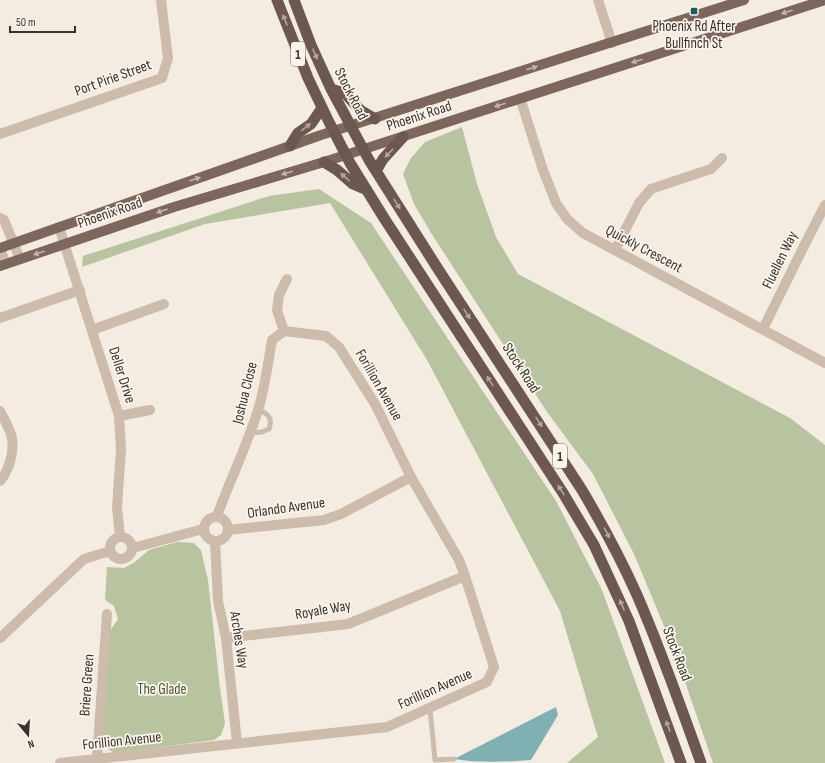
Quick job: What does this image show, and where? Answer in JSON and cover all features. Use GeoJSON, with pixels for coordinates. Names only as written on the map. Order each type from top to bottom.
{"type":"FeatureCollection","features":[{"type":"Feature","properties":{"kind":"highway","name":"Stock Road"},"geometry":{"type":"LineString","coordinates":[[277,0],[308,78],[346,154],[367,190],[563,493],[594,545],[632,628],[682,763]]}},
{"type":"Feature","properties":{"kind":"highway","name":"Stock Road"},"geometry":{"type":"LineString","coordinates":[[294,0],[311,45],[350,127],[438,269],[574,476],[603,526],[637,595],[670,676],[701,763]]}},
{"type":"Feature","properties":{"kind":"highway"},"geometry":{"type":"LineString","coordinates":[[331,89],[345,93],[360,110],[375,119]]}},
{"type":"Feature","properties":{"kind":"highway"},"geometry":{"type":"LineString","coordinates":[[290,146],[298,133],[311,124],[322,108]]}},
{"type":"Feature","properties":{"kind":"highway"},"geometry":{"type":"LineString","coordinates":[[376,171],[383,159],[403,136]]}},
{"type":"Feature","properties":{"kind":"highway"},"geometry":{"type":"LineString","coordinates":[[324,162],[337,170],[353,184],[367,190]]}},
{"type":"Feature","properties":{"kind":"main road","name":"Phoenix Road"},"geometry":{"type":"LineString","coordinates":[[0,248],[290,146],[744,0]]}},
{"type":"Feature","properties":{"kind":"main road","name":"Phoenix Road"},"geometry":{"type":"LineString","coordinates":[[3,265],[174,207],[324,162],[824,0]]}},
{"type":"Feature","properties":{"kind":"street","name":"Port Pirie Street"},"geometry":{"type":"LineString","coordinates":[[0,134],[162,78],[168,58],[161,0]]}},
{"type":"Feature","properties":{"kind":"street"},"geometry":{"type":"LineString","coordinates":[[598,0],[612,43]]}},
{"type":"Feature","properties":{"kind":"street","name":"Quickly Crescent"},"geometry":{"type":"LineString","coordinates":[[520,98],[543,170],[556,203],[567,219],[584,233],[825,363]]}},
{"type":"Feature","properties":{"kind":"street"},"geometry":{"type":"LineString","coordinates":[[615,250],[639,203],[651,189],[711,169],[722,158]]}},
{"type":"Feature","properties":{"kind":"street","name":"Fluellen Way"},"geometry":{"type":"LineString","coordinates":[[763,330],[825,205]]}},
{"type":"Feature","properties":{"kind":"street"},"geometry":{"type":"LineString","coordinates":[[0,218],[4,220],[20,259]]}},
{"type":"Feature","properties":{"kind":"street","name":"Deller Drive"},"geometry":{"type":"LineString","coordinates":[[59,227],[119,416],[120,449],[117,507],[120,537]]}},
{"type":"Feature","properties":{"kind":"street"},"geometry":{"type":"LineString","coordinates":[[0,248],[3,265]]}},
{"type":"Feature","properties":{"kind":"street"},"geometry":{"type":"LineString","coordinates":[[284,331],[277,310],[279,295],[287,279]]}},
{"type":"Feature","properties":{"kind":"street"},"geometry":{"type":"LineString","coordinates":[[0,318],[80,290]]}},
{"type":"Feature","properties":{"kind":"street"},"geometry":{"type":"LineString","coordinates":[[92,330],[164,304]]}},
{"type":"Feature","properties":{"kind":"street","name":"Joshua Close"},"geometry":{"type":"LineString","coordinates":[[218,516],[259,409],[272,340],[284,331]]}},
{"type":"Feature","properties":{"kind":"street","name":"Forillion Avenue"},"geometry":{"type":"LineString","coordinates":[[60,763],[387,727],[430,709],[487,682],[494,667],[459,560],[411,477],[375,404],[339,347],[326,336],[284,331]]}},
{"type":"Feature","properties":{"kind":"street"},"geometry":{"type":"LineString","coordinates":[[119,416],[150,410]]}},
{"type":"Feature","properties":{"kind":"street"},"geometry":{"type":"LineString","coordinates":[[0,411],[11,433],[13,452],[4,477],[0,481]]}},
{"type":"Feature","properties":{"kind":"street","name":"Orlando Avenue"},"geometry":{"type":"LineString","coordinates":[[228,530],[324,520],[341,514],[411,477]]}},
{"type":"Feature","properties":{"kind":"street"},"geometry":{"type":"LineString","coordinates":[[218,516],[224,519],[228,525],[227,535],[222,540],[215,541],[208,539],[204,534],[203,529],[204,523],[209,518],[218,516]]}},
{"type":"Feature","properties":{"kind":"street"},"geometry":{"type":"LineString","coordinates":[[133,548],[203,529]]}},
{"type":"Feature","properties":{"kind":"street"},"geometry":{"type":"LineString","coordinates":[[120,537],[126,538],[131,542],[133,548],[132,553],[128,558],[123,560],[117,560],[110,551],[112,542],[120,537]]}},
{"type":"Feature","properties":{"kind":"street","name":"Arches Way"},"geometry":{"type":"LineString","coordinates":[[215,541],[218,601],[226,638],[237,743]]}},
{"type":"Feature","properties":{"kind":"street"},"geometry":{"type":"LineString","coordinates":[[0,638],[84,559],[110,551]]}},
{"type":"Feature","properties":{"kind":"street","name":"Royale Way"},"geometry":{"type":"LineString","coordinates":[[226,638],[348,624],[465,576]]}},
{"type":"Feature","properties":{"kind":"street","name":"Briere Green"},"geometry":{"type":"LineString","coordinates":[[97,759],[107,614]]}},
{"type":"Feature","properties":{"kind":"lane"},"geometry":{"type":"LineString","coordinates":[[250,433],[262,432],[269,429],[271,422],[270,417],[259,409]]}},
{"type":"Feature","properties":{"kind":"lane"},"geometry":{"type":"LineString","coordinates":[[430,709],[435,760],[454,759]]}},
{"type":"Feature","properties":{"kind":"green space"},"geometry":{"type":"Polygon","coordinates":[[[462,127],[477,184],[496,237],[518,274],[790,418],[825,445],[825,763],[713,763],[674,650],[634,554],[593,474],[547,412],[433,236],[414,204],[403,174],[411,158],[425,142],[462,127]]]}},
{"type":"Feature","properties":{"kind":"green space"},"geometry":{"type":"Polygon","coordinates":[[[319,189],[371,223],[556,501],[602,590],[665,763],[567,763],[598,737],[560,611],[427,360],[330,203],[205,224],[82,267],[83,256],[269,196],[319,189]]]}},
{"type":"Feature","properties":{"kind":"green space","name":"The Glade"},"geometry":{"type":"Polygon","coordinates":[[[177,542],[194,543],[201,550],[208,580],[225,723],[221,735],[214,740],[115,753],[107,749],[102,742],[108,634],[118,619],[114,606],[105,600],[107,567],[124,568],[135,562],[149,550],[177,542]]]}},
{"type":"Feature","properties":{"kind":"water"},"geometry":{"type":"Polygon","coordinates":[[[556,707],[558,715],[531,760],[492,762],[454,759],[556,707]]]}},
{"type":"Feature","properties":{"kind":"place","name":"Phoenix Rd After Bullfinch St"},"geometry":{"type":"Point","coordinates":[694,11]}}]}
